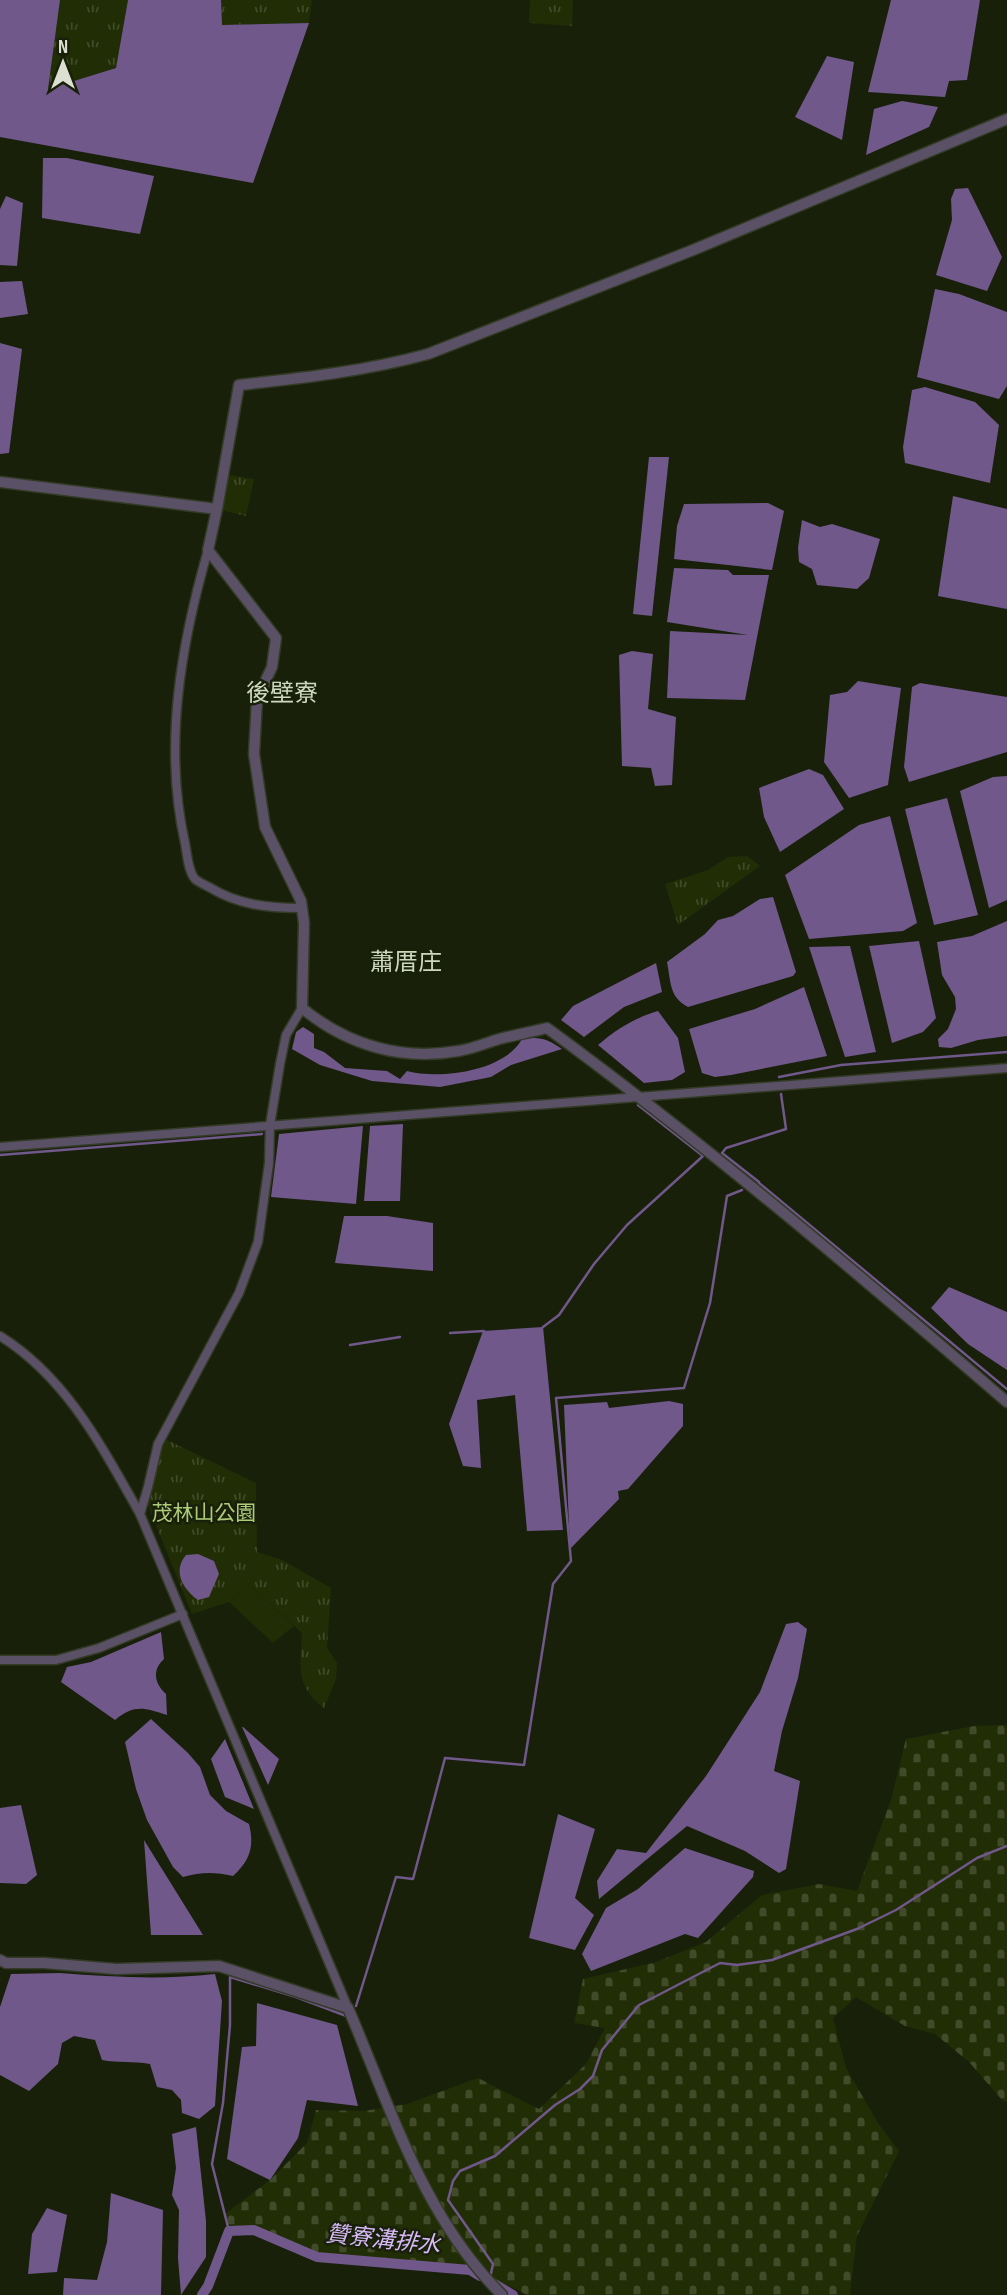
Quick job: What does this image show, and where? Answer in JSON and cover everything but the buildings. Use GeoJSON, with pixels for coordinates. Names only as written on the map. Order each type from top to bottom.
{"type":"FeatureCollection","features":[{"type":"Feature","properties":{"kind":"street"},"geometry":{"type":"LineString","coordinates":[[301,908],[266,908],[241,902],[213,890],[195,878],[177,808],[176,733],[179,680],[194,599],[217,509],[239,385],[341,374],[428,354],[693,250],[1007,119]]}},
{"type":"Feature","properties":{"kind":"street"},"geometry":{"type":"LineString","coordinates":[[0,482],[217,509]]}},
{"type":"Feature","properties":{"kind":"street"},"geometry":{"type":"LineString","coordinates":[[140,1514],[158,1444],[239,1293],[258,1242],[269,1163],[270,1125],[286,1035],[302,1009],[304,923],[301,901],[265,827],[254,754],[257,699],[272,667],[276,638],[208,550]]}},
{"type":"Feature","properties":{"kind":"street"},"geometry":{"type":"LineString","coordinates":[[302,1009],[321,1024],[353,1040],[383,1051],[406,1053],[459,1051],[547,1028],[640,1097],[831,1251],[1007,1402]]}},
{"type":"Feature","properties":{"kind":"street"},"geometry":{"type":"LineString","coordinates":[[0,1147],[1007,1068]]}},
{"type":"Feature","properties":{"kind":"street"},"geometry":{"type":"LineString","coordinates":[[0,1336],[15,1345],[50,1376],[73,1403],[99,1442],[140,1514],[419,2177],[452,2234],[485,2278],[502,2295]]}},
{"type":"Feature","properties":{"kind":"street"},"geometry":{"type":"LineString","coordinates":[[0,1660],[56,1660],[99,1648],[183,1614]]}},
{"type":"Feature","properties":{"kind":"street"},"geometry":{"type":"LineString","coordinates":[[0,1960],[6,1963],[116,1969],[219,1966],[348,2008]]}},
{"type":"Feature","properties":{"kind":"green space"},"geometry":{"type":"Polygon","coordinates":[[[60,0],[128,0],[116,68],[47,89],[60,0]]]}},
{"type":"Feature","properties":{"kind":"green space"},"geometry":{"type":"Polygon","coordinates":[[[221,0],[312,0],[309,23],[221,25],[221,0]]]}},
{"type":"Feature","properties":{"kind":"green space"},"geometry":{"type":"Polygon","coordinates":[[[530,0],[573,0],[572,26],[529,23],[530,0]]]}},
{"type":"Feature","properties":{"kind":"green space"},"geometry":{"type":"Polygon","coordinates":[[[224,474],[254,479],[246,516],[217,509],[224,474]]]}},
{"type":"Feature","properties":{"kind":"green space"},"geometry":{"type":"Polygon","coordinates":[[[747,856],[760,866],[678,925],[665,884],[708,870],[728,857],[747,856]]]}},
{"type":"Feature","properties":{"kind":"green space","name":"茂林山公園"},"geometry":{"type":"Polygon","coordinates":[[[165,1439],[256,1483],[257,1552],[282,1560],[331,1588],[327,1648],[337,1663],[336,1679],[324,1708],[308,1691],[301,1675],[302,1633],[250,1585],[229,1602],[192,1614],[145,1498],[165,1439]]]}},
{"type":"Feature","properties":{"kind":"green space"},"geometry":{"type":"Polygon","coordinates":[[[250,1585],[294,1626],[273,1643],[229,1602],[250,1585]]]}},
{"type":"Feature","properties":{"kind":"green space"},"geometry":{"type":"Polygon","coordinates":[[[1007,1725],[1007,2102],[1002,2100],[969,2062],[935,2034],[905,2026],[856,1997],[833,2018],[846,2068],[878,2123],[899,2151],[857,2236],[850,2295],[527,2295],[476,2275],[421,2266],[338,2258],[304,2251],[256,2230],[229,2231],[225,2214],[270,2180],[307,2143],[316,2110],[364,2111],[407,2104],[478,2078],[539,2109],[586,2064],[605,2028],[574,2023],[583,1979],[656,1962],[706,1942],[762,1895],[819,1884],[857,1891],[891,1800],[906,1739],[974,1726],[1007,1725]]]}},
{"type":"Feature","properties":{"kind":"shaded area"},"geometry":{"type":"Polygon","coordinates":[[[0,0],[60,0],[48,89],[116,68],[128,0],[221,0],[222,25],[309,23],[253,183],[0,137],[0,0]]]}},
{"type":"Feature","properties":{"kind":"shaded area"},"geometry":{"type":"Polygon","coordinates":[[[891,0],[980,0],[967,80],[949,81],[945,97],[868,92],[891,0]]]}},
{"type":"Feature","properties":{"kind":"shaded area"},"geometry":{"type":"Polygon","coordinates":[[[827,56],[854,62],[842,140],[795,117],[827,56]]]}},
{"type":"Feature","properties":{"kind":"shaded area"},"geometry":{"type":"Polygon","coordinates":[[[902,101],[938,107],[929,127],[866,155],[874,109],[902,101]]]}},
{"type":"Feature","properties":{"kind":"shaded area"},"geometry":{"type":"Polygon","coordinates":[[[43,158],[67,158],[154,176],[140,234],[42,218],[43,158]]]}},
{"type":"Feature","properties":{"kind":"shaded area"},"geometry":{"type":"Polygon","coordinates":[[[968,188],[1002,257],[987,291],[936,275],[952,220],[951,199],[955,189],[968,188]]]}},
{"type":"Feature","properties":{"kind":"shaded area"},"geometry":{"type":"Polygon","coordinates":[[[6,196],[23,203],[17,266],[0,265],[0,209],[6,196]]]}},
{"type":"Feature","properties":{"kind":"shaded area"},"geometry":{"type":"Polygon","coordinates":[[[22,281],[28,314],[0,318],[0,282],[22,281]]]}},
{"type":"Feature","properties":{"kind":"shaded area"},"geometry":{"type":"Polygon","coordinates":[[[935,289],[959,294],[1007,312],[1007,386],[999,399],[917,377],[935,289]]]}},
{"type":"Feature","properties":{"kind":"shaded area"},"geometry":{"type":"Polygon","coordinates":[[[0,343],[22,349],[9,453],[0,454],[0,343]]]}},
{"type":"Feature","properties":{"kind":"shaded area"},"geometry":{"type":"Polygon","coordinates":[[[925,387],[975,402],[999,425],[990,483],[905,463],[903,447],[912,390],[925,387]]]}},
{"type":"Feature","properties":{"kind":"shaded area"},"geometry":{"type":"Polygon","coordinates":[[[649,457],[669,457],[652,616],[633,614],[649,457]]]}},
{"type":"Feature","properties":{"kind":"shaded area"},"geometry":{"type":"Polygon","coordinates":[[[953,496],[1007,509],[1007,609],[938,596],[953,496]]]}},
{"type":"Feature","properties":{"kind":"shaded area"},"geometry":{"type":"Polygon","coordinates":[[[768,503],[784,511],[772,570],[674,559],[677,526],[684,504],[768,503]]]}},
{"type":"Feature","properties":{"kind":"shaded area"},"geometry":{"type":"Polygon","coordinates":[[[802,520],[820,527],[832,524],[880,539],[869,578],[857,589],[817,585],[812,569],[799,562],[802,520]]]}},
{"type":"Feature","properties":{"kind":"shaded area"},"geometry":{"type":"Polygon","coordinates":[[[674,568],[728,570],[733,575],[769,575],[745,700],[667,698],[670,631],[748,635],[667,622],[674,568]]]}},
{"type":"Feature","properties":{"kind":"shaded area"},"geometry":{"type":"Polygon","coordinates":[[[632,651],[653,654],[648,709],[676,717],[672,785],[655,786],[651,768],[622,766],[619,655],[632,651]]]}},
{"type":"Feature","properties":{"kind":"shaded area"},"geometry":{"type":"Polygon","coordinates":[[[858,681],[901,688],[888,785],[849,798],[824,762],[830,695],[847,692],[858,681]]]}},
{"type":"Feature","properties":{"kind":"shaded area"},"geometry":{"type":"Polygon","coordinates":[[[920,683],[1007,697],[1007,752],[909,782],[904,767],[912,687],[920,683]]]}},
{"type":"Feature","properties":{"kind":"shaded area"},"geometry":{"type":"Polygon","coordinates":[[[809,769],[823,775],[844,809],[780,852],[764,817],[759,788],[809,769]]]}},
{"type":"Feature","properties":{"kind":"shaded area"},"geometry":{"type":"Polygon","coordinates":[[[1007,776],[1007,900],[989,908],[960,791],[993,777],[1007,776]]]}},
{"type":"Feature","properties":{"kind":"shaded area"},"geometry":{"type":"Polygon","coordinates":[[[947,798],[978,915],[934,925],[905,809],[947,798]]]}},
{"type":"Feature","properties":{"kind":"shaded area"},"geometry":{"type":"Polygon","coordinates":[[[890,816],[917,923],[903,931],[809,939],[785,875],[859,825],[890,816]]]}},
{"type":"Feature","properties":{"kind":"shaded area"},"geometry":{"type":"Polygon","coordinates":[[[773,897],[796,972],[793,976],[688,1007],[677,999],[667,962],[705,934],[718,920],[733,916],[760,899],[773,897]]]}},
{"type":"Feature","properties":{"kind":"shaded area"},"geometry":{"type":"Polygon","coordinates":[[[1007,921],[1007,1036],[978,1040],[951,1048],[939,1047],[938,1039],[948,1029],[956,1009],[955,997],[942,975],[937,942],[972,936],[1007,921]]]}},
{"type":"Feature","properties":{"kind":"shaded area"},"geometry":{"type":"Polygon","coordinates":[[[919,941],[936,1018],[923,1032],[892,1043],[869,946],[919,941]]]}},
{"type":"Feature","properties":{"kind":"shaded area"},"geometry":{"type":"Polygon","coordinates":[[[850,946],[876,1052],[845,1057],[809,947],[850,946]]]}},
{"type":"Feature","properties":{"kind":"shaded area"},"geometry":{"type":"Polygon","coordinates":[[[656,963],[662,992],[624,1007],[584,1037],[561,1020],[573,1006],[656,963]]]}},
{"type":"Feature","properties":{"kind":"shaded area"},"geometry":{"type":"Polygon","coordinates":[[[804,987],[827,1056],[731,1075],[715,1077],[702,1073],[689,1029],[755,1009],[804,987]]]}},
{"type":"Feature","properties":{"kind":"shaded area"},"geometry":{"type":"Polygon","coordinates":[[[658,1011],[678,1038],[685,1072],[672,1080],[644,1083],[598,1045],[626,1025],[658,1011]]]}},
{"type":"Feature","properties":{"kind":"shaded area"},"geometry":{"type":"Polygon","coordinates":[[[303,1027],[314,1034],[314,1048],[345,1068],[387,1071],[400,1079],[407,1071],[421,1074],[453,1073],[487,1066],[514,1050],[522,1039],[544,1039],[562,1049],[511,1065],[491,1077],[440,1087],[372,1081],[320,1065],[292,1049],[296,1032],[303,1027]]]}},
{"type":"Feature","properties":{"kind":"shaded area"},"geometry":{"type":"Polygon","coordinates":[[[403,1124],[400,1201],[364,1201],[370,1126],[403,1124]]]}},
{"type":"Feature","properties":{"kind":"shaded area"},"geometry":{"type":"Polygon","coordinates":[[[363,1126],[356,1204],[271,1197],[279,1134],[363,1126]]]}},
{"type":"Feature","properties":{"kind":"shaded area"},"geometry":{"type":"Polygon","coordinates":[[[344,1216],[387,1216],[433,1223],[433,1271],[335,1263],[344,1216]]]}},
{"type":"Feature","properties":{"kind":"shaded area"},"geometry":{"type":"Polygon","coordinates":[[[949,1287],[1007,1312],[1007,1370],[968,1344],[931,1308],[949,1287]]]}},
{"type":"Feature","properties":{"kind":"shaded area"},"geometry":{"type":"Polygon","coordinates":[[[543,1327],[563,1530],[527,1531],[515,1395],[477,1400],[481,1468],[463,1466],[449,1424],[483,1331],[543,1327]]]}},
{"type":"Feature","properties":{"kind":"shaded area"},"geometry":{"type":"Polygon","coordinates":[[[669,1401],[683,1404],[683,1426],[628,1489],[618,1491],[619,1499],[570,1549],[564,1405],[607,1402],[609,1408],[669,1401]]]}},
{"type":"Feature","properties":{"kind":"shaded area"},"geometry":{"type":"Polygon","coordinates":[[[198,1554],[214,1561],[219,1574],[209,1597],[198,1600],[184,1585],[180,1567],[186,1555],[198,1554]]]}},
{"type":"Feature","properties":{"kind":"shaded area"},"geometry":{"type":"Polygon","coordinates":[[[798,1622],[807,1629],[798,1678],[782,1731],[774,1771],[800,1781],[786,1869],[779,1873],[745,1851],[687,1826],[599,1899],[597,1881],[617,1849],[646,1853],[706,1776],[760,1692],[786,1624],[798,1622]]]}},
{"type":"Feature","properties":{"kind":"shaded area"},"geometry":{"type":"Polygon","coordinates":[[[161,1632],[164,1659],[156,1676],[166,1694],[167,1715],[140,1709],[128,1711],[115,1720],[61,1682],[67,1667],[91,1662],[161,1632]]]}},
{"type":"Feature","properties":{"kind":"shaded area"},"geometry":{"type":"Polygon","coordinates":[[[151,1719],[200,1767],[210,1795],[226,1811],[249,1824],[251,1847],[243,1865],[233,1876],[208,1873],[183,1877],[173,1867],[147,1820],[136,1789],[125,1742],[151,1719]]]}},
{"type":"Feature","properties":{"kind":"shaded area"},"geometry":{"type":"Polygon","coordinates":[[[242,1727],[279,1759],[268,1785],[242,1727]]]}},
{"type":"Feature","properties":{"kind":"shaded area"},"geometry":{"type":"Polygon","coordinates":[[[225,1739],[254,1809],[225,1797],[211,1759],[225,1739]]]}},
{"type":"Feature","properties":{"kind":"shaded area"},"geometry":{"type":"Polygon","coordinates":[[[21,1805],[37,1875],[26,1884],[0,1883],[0,1808],[21,1805]]]}},
{"type":"Feature","properties":{"kind":"shaded area"},"geometry":{"type":"Polygon","coordinates":[[[558,1814],[595,1829],[575,1898],[594,1915],[575,1950],[529,1938],[558,1814]]]}},
{"type":"Feature","properties":{"kind":"shaded area"},"geometry":{"type":"Polygon","coordinates":[[[144,1840],[203,1935],[151,1935],[144,1840]]]}},
{"type":"Feature","properties":{"kind":"shaded area"},"geometry":{"type":"Polygon","coordinates":[[[685,1848],[754,1871],[753,1877],[698,1938],[685,1934],[591,1971],[582,1954],[606,1908],[638,1889],[685,1848]]]}},
{"type":"Feature","properties":{"kind":"shaded area"},"geometry":{"type":"Polygon","coordinates":[[[60,1973],[118,1977],[215,1974],[222,2001],[215,2106],[199,2119],[182,2113],[181,2100],[172,2090],[157,2087],[150,2064],[102,2060],[95,2040],[74,2036],[62,2043],[58,2064],[29,2091],[0,2075],[0,2007],[11,1974],[60,1973]]]}},
{"type":"Feature","properties":{"kind":"shaded area"},"geometry":{"type":"Polygon","coordinates":[[[257,2003],[337,2025],[358,2106],[307,2100],[298,2138],[270,2180],[227,2159],[242,2047],[256,2046],[257,2003]]]}},
{"type":"Feature","properties":{"kind":"shaded area"},"geometry":{"type":"Polygon","coordinates":[[[196,2127],[206,2221],[206,2257],[181,2295],[178,2258],[179,2210],[172,2195],[176,2168],[172,2134],[196,2127]]]}},
{"type":"Feature","properties":{"kind":"shaded area"},"geometry":{"type":"Polygon","coordinates":[[[111,2193],[163,2210],[161,2295],[63,2295],[64,2278],[97,2280],[107,2242],[111,2193]]]}},
{"type":"Feature","properties":{"kind":"shaded area"},"geometry":{"type":"Polygon","coordinates":[[[47,2208],[67,2215],[57,2272],[28,2274],[32,2234],[47,2208]]]}},
{"type":"Feature","properties":{"kind":"waterway"},"geometry":{"type":"LineString","coordinates":[[779,1077],[841,1065],[1007,1052]]}},
{"type":"Feature","properties":{"kind":"waterway"},"geometry":{"type":"LineString","coordinates":[[759,1182],[722,1153],[726,1148],[786,1129],[781,1094]]}},
{"type":"Feature","properties":{"kind":"waterway"},"geometry":{"type":"LineString","coordinates":[[543,1327],[559,1315],[594,1264],[627,1225],[703,1156],[638,1105]]}},
{"type":"Feature","properties":{"kind":"waterway"},"geometry":{"type":"LineString","coordinates":[[0,1155],[262,1134]]}},
{"type":"Feature","properties":{"kind":"waterway"},"geometry":{"type":"LineString","coordinates":[[759,1183],[1007,1389]]}},
{"type":"Feature","properties":{"kind":"waterway"},"geometry":{"type":"LineString","coordinates":[[356,2006],[396,1877],[413,1879],[445,1758],[524,1765],[553,1584],[571,1561],[556,1398],[684,1388],[710,1303],[727,1196],[742,1190]]}},
{"type":"Feature","properties":{"kind":"waterway"},"geometry":{"type":"LineString","coordinates":[[450,1333],[484,1331]]}},
{"type":"Feature","properties":{"kind":"waterway"},"geometry":{"type":"LineString","coordinates":[[350,1345],[400,1337]]}},
{"type":"Feature","properties":{"kind":"waterway"},"geometry":{"type":"LineString","coordinates":[[490,2278],[493,2264],[448,2200],[453,2181],[460,2171],[495,2156],[555,2105],[580,2089],[593,2076],[602,2050],[639,2005],[720,1963],[737,1965],[772,1960],[857,1929],[896,1910],[977,1858],[1007,1846]]}},
{"type":"Feature","properties":{"kind":"waterway"},"geometry":{"type":"LineString","coordinates":[[229,2231],[212,2164],[223,2103],[230,2025],[230,1977],[349,2017]]}},
{"type":"Feature","properties":{"kind":"waterway","name":"贊寮溝排水"},"geometry":{"type":"LineString","coordinates":[[202,2295],[229,2231],[254,2230],[317,2257],[470,2270],[480,2276]]}},
{"type":"Feature","properties":{"kind":"waterway","name":"贊寮溝排水"},"geometry":{"type":"LineString","coordinates":[[491,2282],[513,2295]]}},
{"type":"Feature","properties":{"kind":"district","name":"後壁寮"},"geometry":{"type":"Point","coordinates":[282,693]}},
{"type":"Feature","properties":{"kind":"district","name":"蕭厝庄"},"geometry":{"type":"Point","coordinates":[406,962]}}]}
